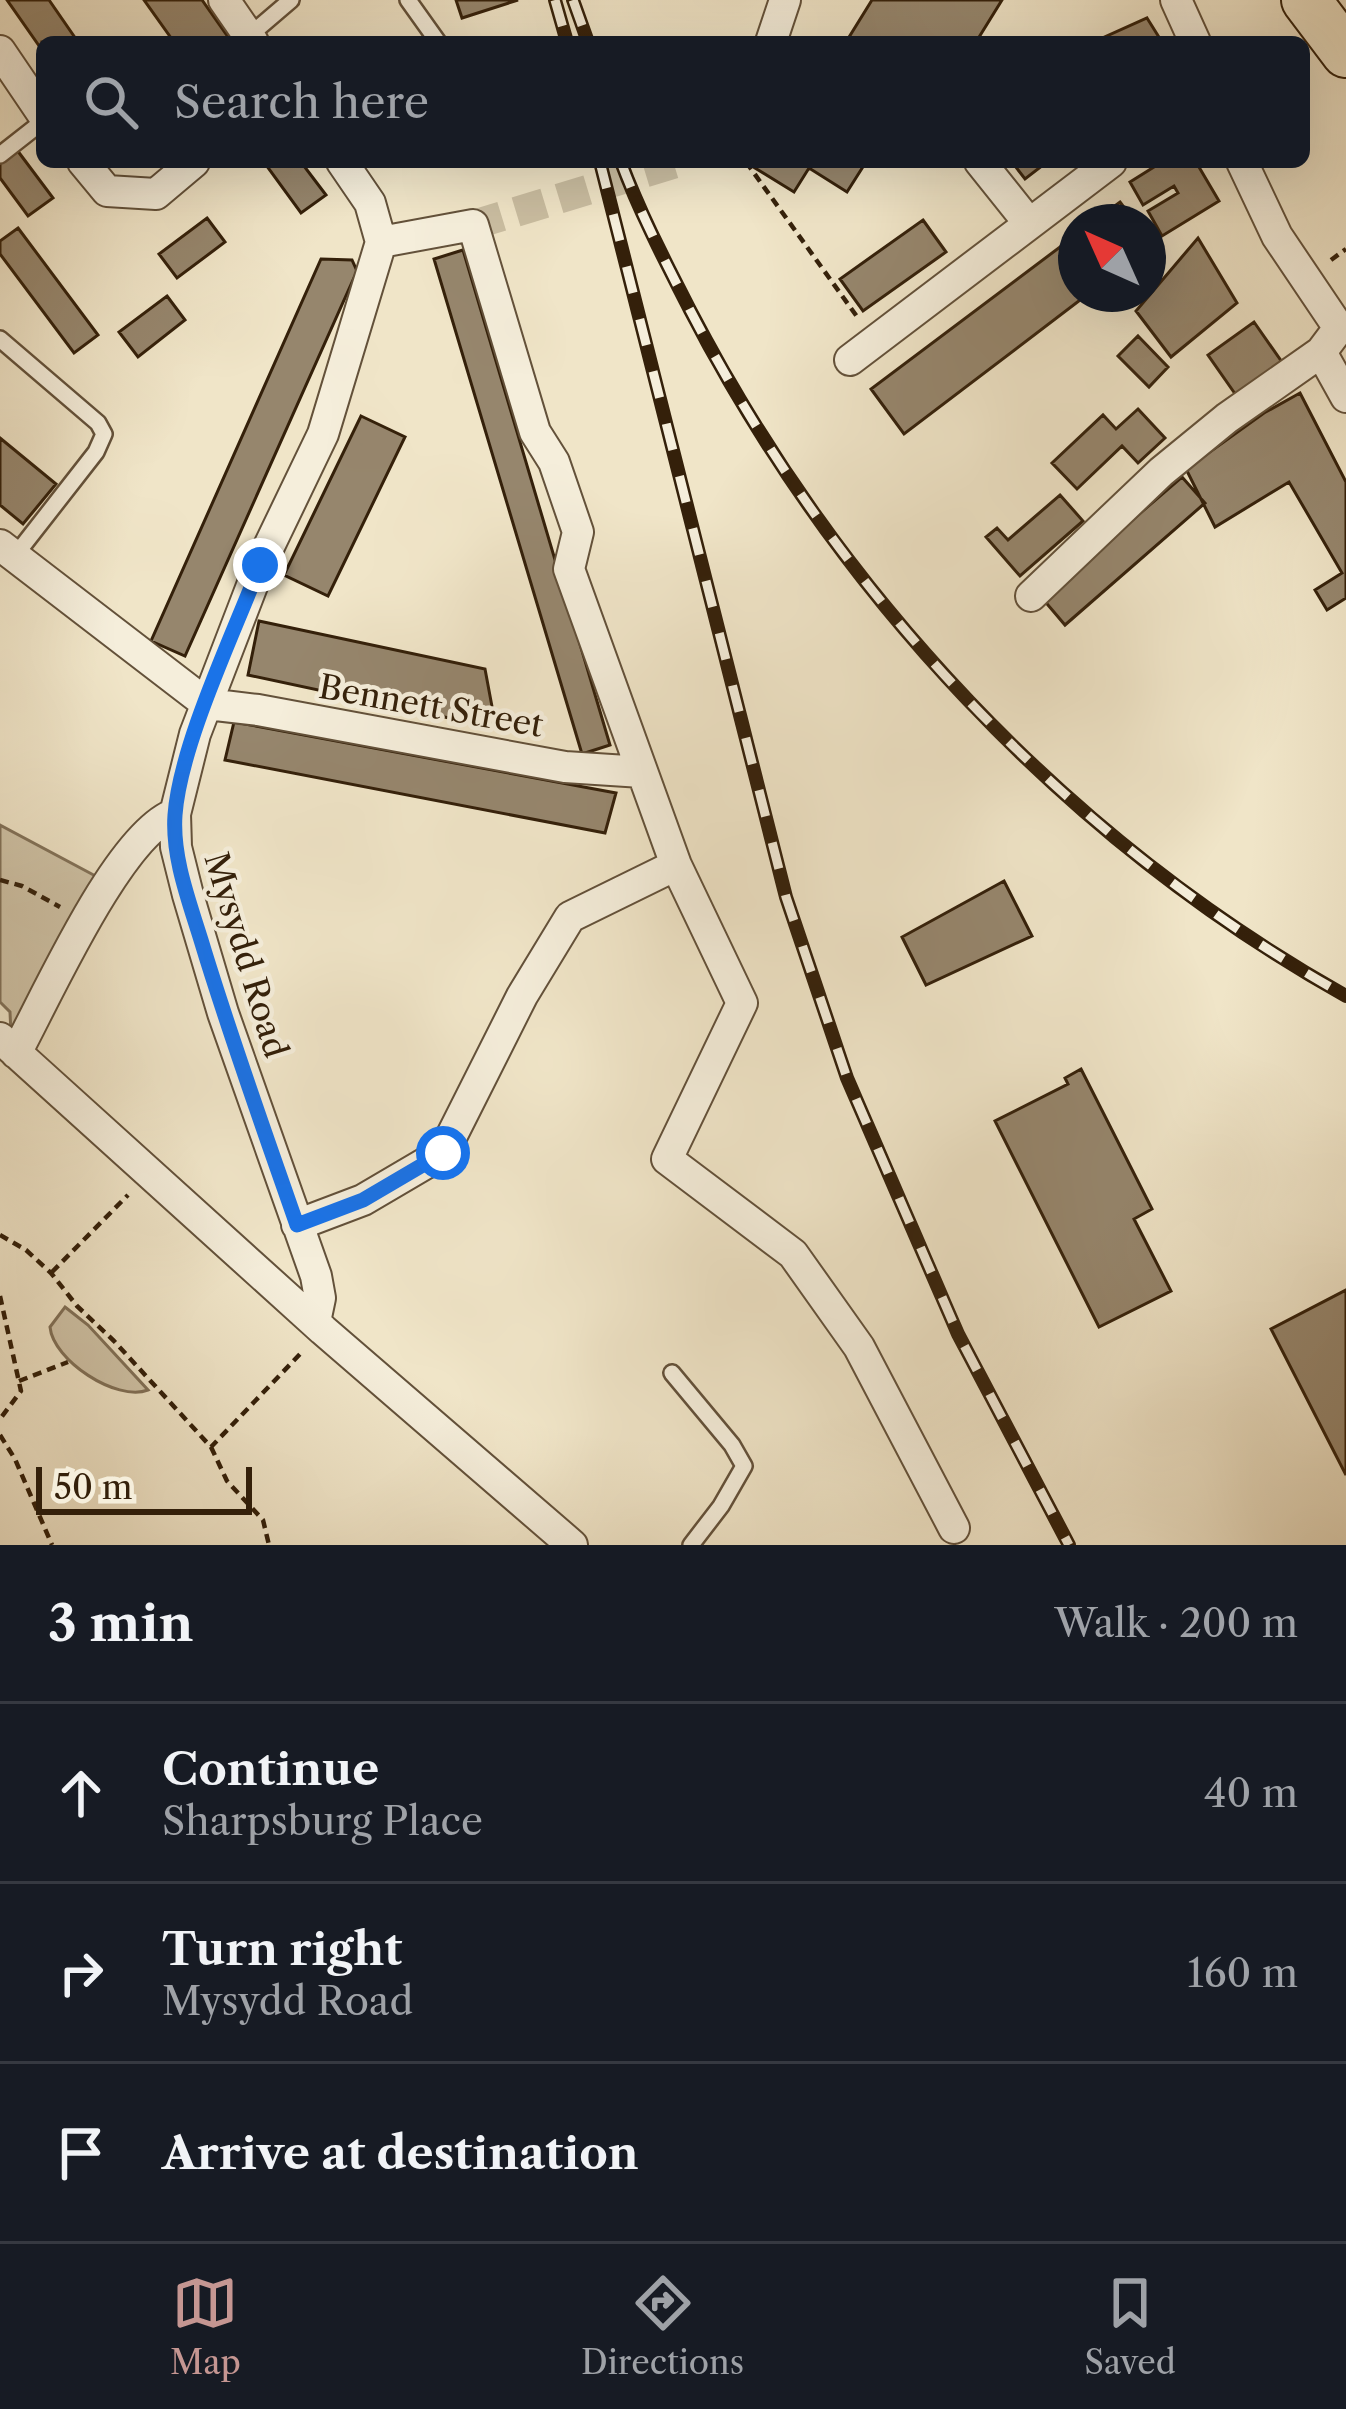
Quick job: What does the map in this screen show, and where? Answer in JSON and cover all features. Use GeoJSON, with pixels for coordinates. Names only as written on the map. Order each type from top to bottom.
{"type":"FeatureCollection","features":[{"type":"Feature","properties":{"kind":"main road"},"geometry":{"type":"LineString","coordinates":[[1306,0],[1346,53]]}},
{"type":"Feature","properties":{"kind":"street"},"geometry":{"type":"LineString","coordinates":[[224,0],[249,36]]}},
{"type":"Feature","properties":{"kind":"street"},"geometry":{"type":"LineString","coordinates":[[772,36],[785,0]]}},
{"type":"Feature","properties":{"kind":"street"},"geometry":{"type":"LineString","coordinates":[[1176,0],[1192,36]]}},
{"type":"Feature","properties":{"kind":"street"},"geometry":{"type":"LineString","coordinates":[[0,51],[36,103]]}},
{"type":"Feature","properties":{"kind":"street"},"geometry":{"type":"LineString","coordinates":[[88,168],[107,191],[156,194],[187,168]]}},
{"type":"Feature","properties":{"kind":"street"},"geometry":{"type":"LineString","coordinates":[[346,168],[370,203],[382,242],[473,225],[535,432],[554,462],[578,532],[569,569],[676,865],[742,1003],[667,1159],[794,1254],[859,1347],[954,1528]]}},
{"type":"Feature","properties":{"kind":"street"},"geometry":{"type":"LineString","coordinates":[[985,168],[1028,222]]}},
{"type":"Feature","properties":{"kind":"street"},"geometry":{"type":"LineString","coordinates":[[850,360],[1103,168]]}},
{"type":"Feature","properties":{"kind":"street"},"geometry":{"type":"LineString","coordinates":[[1245,168],[1277,236],[1336,339],[1346,397]]}},
{"type":"Feature","properties":{"kind":"street","name":"Mysydd Road"},"geometry":{"type":"LineString","coordinates":[[319,1326],[320,1298],[188,895],[176,847],[175,814],[207,704],[260,565],[323,434],[382,242]]}},
{"type":"Feature","properties":{"kind":"street"},"geometry":{"type":"LineString","coordinates":[[1031,596],[1161,472],[1336,339]]}},
{"type":"Feature","properties":{"kind":"street"},"geometry":{"type":"LineString","coordinates":[[7,551],[207,704]]}},
{"type":"Feature","properties":{"kind":"street","name":"Bennett Street"},"geometry":{"type":"LineString","coordinates":[[207,704],[565,767],[642,772]]}},
{"type":"Feature","properties":{"kind":"street"},"geometry":{"type":"LineString","coordinates":[[175,814],[151,826],[138,841],[8,1046],[560,1541]]}},
{"type":"Feature","properties":{"kind":"street"},"geometry":{"type":"LineString","coordinates":[[297,1225],[363,1200],[443,1153],[522,996],[570,917],[676,865]]}},
{"type":"Feature","properties":{"kind":"lane"},"geometry":{"type":"LineString","coordinates":[[254,36],[291,0]]}},
{"type":"Feature","properties":{"kind":"lane"},"geometry":{"type":"LineString","coordinates":[[408,0],[434,36]]}},
{"type":"Feature","properties":{"kind":"lane"},"geometry":{"type":"LineString","coordinates":[[0,155],[36,127]]}},
{"type":"Feature","properties":{"kind":"lane"},"geometry":{"type":"LineString","coordinates":[[0,338],[98,423],[104,434],[96,452],[7,551]]}},
{"type":"Feature","properties":{"kind":"lane"},"geometry":{"type":"LineString","coordinates":[[672,1373],[744,1466],[691,1545]]}},
{"type":"Feature","properties":{"kind":"path"},"geometry":{"type":"LineString","coordinates":[[750,168],[839,293]]}},
{"type":"Feature","properties":{"kind":"path"},"geometry":{"type":"LineString","coordinates":[[0,880],[22,886],[87,923]]}},
{"type":"Feature","properties":{"kind":"path"},"geometry":{"type":"LineString","coordinates":[[51,1273],[149,1174]]}},
{"type":"Feature","properties":{"kind":"path"},"geometry":{"type":"LineString","coordinates":[[0,1235],[51,1273],[211,1447],[226,1481],[263,1520],[269,1545]]}},
{"type":"Feature","properties":{"kind":"path"},"geometry":{"type":"LineString","coordinates":[[0,1296],[21,1391],[0,1420]]}},
{"type":"Feature","properties":{"kind":"path"},"geometry":{"type":"LineString","coordinates":[[211,1447],[319,1326]]}},
{"type":"Feature","properties":{"kind":"path"},"geometry":{"type":"LineString","coordinates":[[19,1381],[68,1362]]}},
{"type":"Feature","properties":{"kind":"path"},"geometry":{"type":"LineString","coordinates":[[0,1435],[52,1545]]}},
{"type":"Feature","properties":{"kind":"shaded area"},"geometry":{"type":"Polygon","coordinates":[[[0,825],[103,880],[11,1034],[10,1012],[0,1002],[0,825]]]}},
{"type":"Feature","properties":{"kind":"shaded area"},"geometry":{"type":"Polygon","coordinates":[[[65,1307],[148,1390],[120,1390],[74,1365],[50,1327],[65,1307]]]}},
{"type":"Feature","properties":{"kind":"building"},"geometry":{"type":"Polygon","coordinates":[[[7,0],[49,0],[74,36],[36,36],[36,41],[7,0]]]}},
{"type":"Feature","properties":{"kind":"building"},"geometry":{"type":"Polygon","coordinates":[[[144,0],[202,0],[227,36],[170,36],[144,0]]]}},
{"type":"Feature","properties":{"kind":"building"},"geometry":{"type":"Polygon","coordinates":[[[456,0],[518,0],[462,18],[456,0]]]}},
{"type":"Feature","properties":{"kind":"building"},"geometry":{"type":"Polygon","coordinates":[[[872,0],[1002,0],[980,36],[850,36],[872,0]]]}},
{"type":"Feature","properties":{"kind":"building"},"geometry":{"type":"Polygon","coordinates":[[[1147,18],[1158,36],[1107,36],[1147,18]]]}},
{"type":"Feature","properties":{"kind":"building"},"geometry":{"type":"Polygon","coordinates":[[[17,150],[53,198],[28,216],[0,178],[0,163],[17,150]]]}},
{"type":"Feature","properties":{"kind":"building"},"geometry":{"type":"Polygon","coordinates":[[[268,168],[306,168],[326,195],[301,213],[268,168]]]}},
{"type":"Feature","properties":{"kind":"building"},"geometry":{"type":"Polygon","coordinates":[[[755,168],[809,168],[794,192],[755,168]]]}},
{"type":"Feature","properties":{"kind":"building"},"geometry":{"type":"Polygon","coordinates":[[[809,168],[862,168],[847,192],[809,168]]]}},
{"type":"Feature","properties":{"kind":"building"},"geometry":{"type":"Polygon","coordinates":[[[1017,168],[1039,168],[1025,179],[1017,168]]]}},
{"type":"Feature","properties":{"kind":"building"},"geometry":{"type":"Polygon","coordinates":[[[1152,168],[1200,168],[1219,201],[1166,234],[1166,204],[1160,204],[1178,193],[1174,186],[1142,204],[1130,182],[1152,168]]]}},
{"type":"Feature","properties":{"kind":"building"},"geometry":{"type":"Polygon","coordinates":[[[207,218],[225,242],[177,278],[159,254],[207,218]]]}},
{"type":"Feature","properties":{"kind":"building"},"geometry":{"type":"Polygon","coordinates":[[[923,220],[946,252],[863,311],[840,279],[923,220]]]}},
{"type":"Feature","properties":{"kind":"building"},"geometry":{"type":"Polygon","coordinates":[[[18,228],[98,335],[74,353],[0,254],[0,241],[18,228]]]}},
{"type":"Feature","properties":{"kind":"building"},"geometry":{"type":"Polygon","coordinates":[[[1198,238],[1237,303],[1171,357],[1137,312],[1166,312],[1166,276],[1198,238]]]}},
{"type":"Feature","properties":{"kind":"building"},"geometry":{"type":"Polygon","coordinates":[[[1058,249],[1058,312],[1064,312],[904,434],[871,389],[1058,249]]]}},
{"type":"Feature","properties":{"kind":"building"},"geometry":{"type":"Polygon","coordinates":[[[463,250],[610,745],[582,754],[434,259],[463,250]]]}},
{"type":"Feature","properties":{"kind":"building"},"geometry":{"type":"Polygon","coordinates":[[[321,259],[352,260],[357,271],[185,656],[151,641],[321,259]]]}},
{"type":"Feature","properties":{"kind":"building"},"geometry":{"type":"Polygon","coordinates":[[[167,296],[185,320],[138,357],[119,332],[167,296]]]}},
{"type":"Feature","properties":{"kind":"building"},"geometry":{"type":"Polygon","coordinates":[[[1254,322],[1284,365],[1238,398],[1208,355],[1254,322]]]}},
{"type":"Feature","properties":{"kind":"building"},"geometry":{"type":"Polygon","coordinates":[[[1138,336],[1168,367],[1149,387],[1118,356],[1138,336]]]}},
{"type":"Feature","properties":{"kind":"building"},"geometry":{"type":"Polygon","coordinates":[[[1300,393],[1346,482],[1346,598],[1327,610],[1315,590],[1342,573],[1289,482],[1215,527],[1186,469],[1300,393]]]}},
{"type":"Feature","properties":{"kind":"building"},"geometry":{"type":"Polygon","coordinates":[[[1138,409],[1165,438],[1138,463],[1122,446],[1077,489],[1052,463],[1103,415],[1116,429],[1138,409]]]}},
{"type":"Feature","properties":{"kind":"building"},"geometry":{"type":"Polygon","coordinates":[[[361,416],[405,437],[328,596],[284,575],[361,416]]]}},
{"type":"Feature","properties":{"kind":"building"},"geometry":{"type":"Polygon","coordinates":[[[0,438],[56,484],[23,524],[0,505],[0,438]]]}},
{"type":"Feature","properties":{"kind":"building"},"geometry":{"type":"Polygon","coordinates":[[[1182,477],[1205,503],[1065,625],[1042,598],[1182,477]]]}},
{"type":"Feature","properties":{"kind":"building"},"geometry":{"type":"Polygon","coordinates":[[[1060,495],[1083,521],[1020,576],[986,537],[997,528],[1008,540],[1060,495]]]}},
{"type":"Feature","properties":{"kind":"building"},"geometry":{"type":"Polygon","coordinates":[[[259,621],[485,669],[496,728],[248,675],[259,621]]]}},
{"type":"Feature","properties":{"kind":"building"},"geometry":{"type":"Polygon","coordinates":[[[234,722],[616,793],[605,833],[225,760],[234,722]]]}},
{"type":"Feature","properties":{"kind":"building"},"geometry":{"type":"Polygon","coordinates":[[[1004,881],[1032,936],[926,985],[902,937],[1004,881]]]}},
{"type":"Feature","properties":{"kind":"building"},"geometry":{"type":"Polygon","coordinates":[[[1081,1069],[1152,1209],[1134,1219],[1171,1291],[1099,1327],[995,1121],[1068,1084],[1065,1078],[1081,1069]]]}},
{"type":"Feature","properties":{"kind":"building"},"geometry":{"type":"Polygon","coordinates":[[[1346,1290],[1346,1475],[1271,1329],[1346,1290]]]}},
{"type":"Feature","properties":{"kind":"tunnel"},"geometry":{"type":"LineString","coordinates":[[473,225],[659,168]]}},
{"type":"Feature","properties":{"kind":"railway"},"geometry":{"type":"LineString","coordinates":[[555,0],[565,36]]}},
{"type":"Feature","properties":{"kind":"railway"},"geometry":{"type":"LineString","coordinates":[[573,0],[586,36]]}},
{"type":"Feature","properties":{"kind":"railway"},"geometry":{"type":"LineString","coordinates":[[602,168],[786,897],[847,1078],[958,1334],[1069,1545]]}},
{"type":"Feature","properties":{"kind":"railway"},"geometry":{"type":"LineString","coordinates":[[624,168],[671,273],[749,414],[815,514],[888,610],[968,700],[1054,785],[1146,862],[1243,933],[1346,996]]}},
{"type":"Feature","properties":{"kind":"route"},"geometry":{"type":"LineString","coordinates":[[260,565],[196,734],[175,814],[176,847],[224,1013],[297,1225],[363,1200],[443,1153]]}}]}
